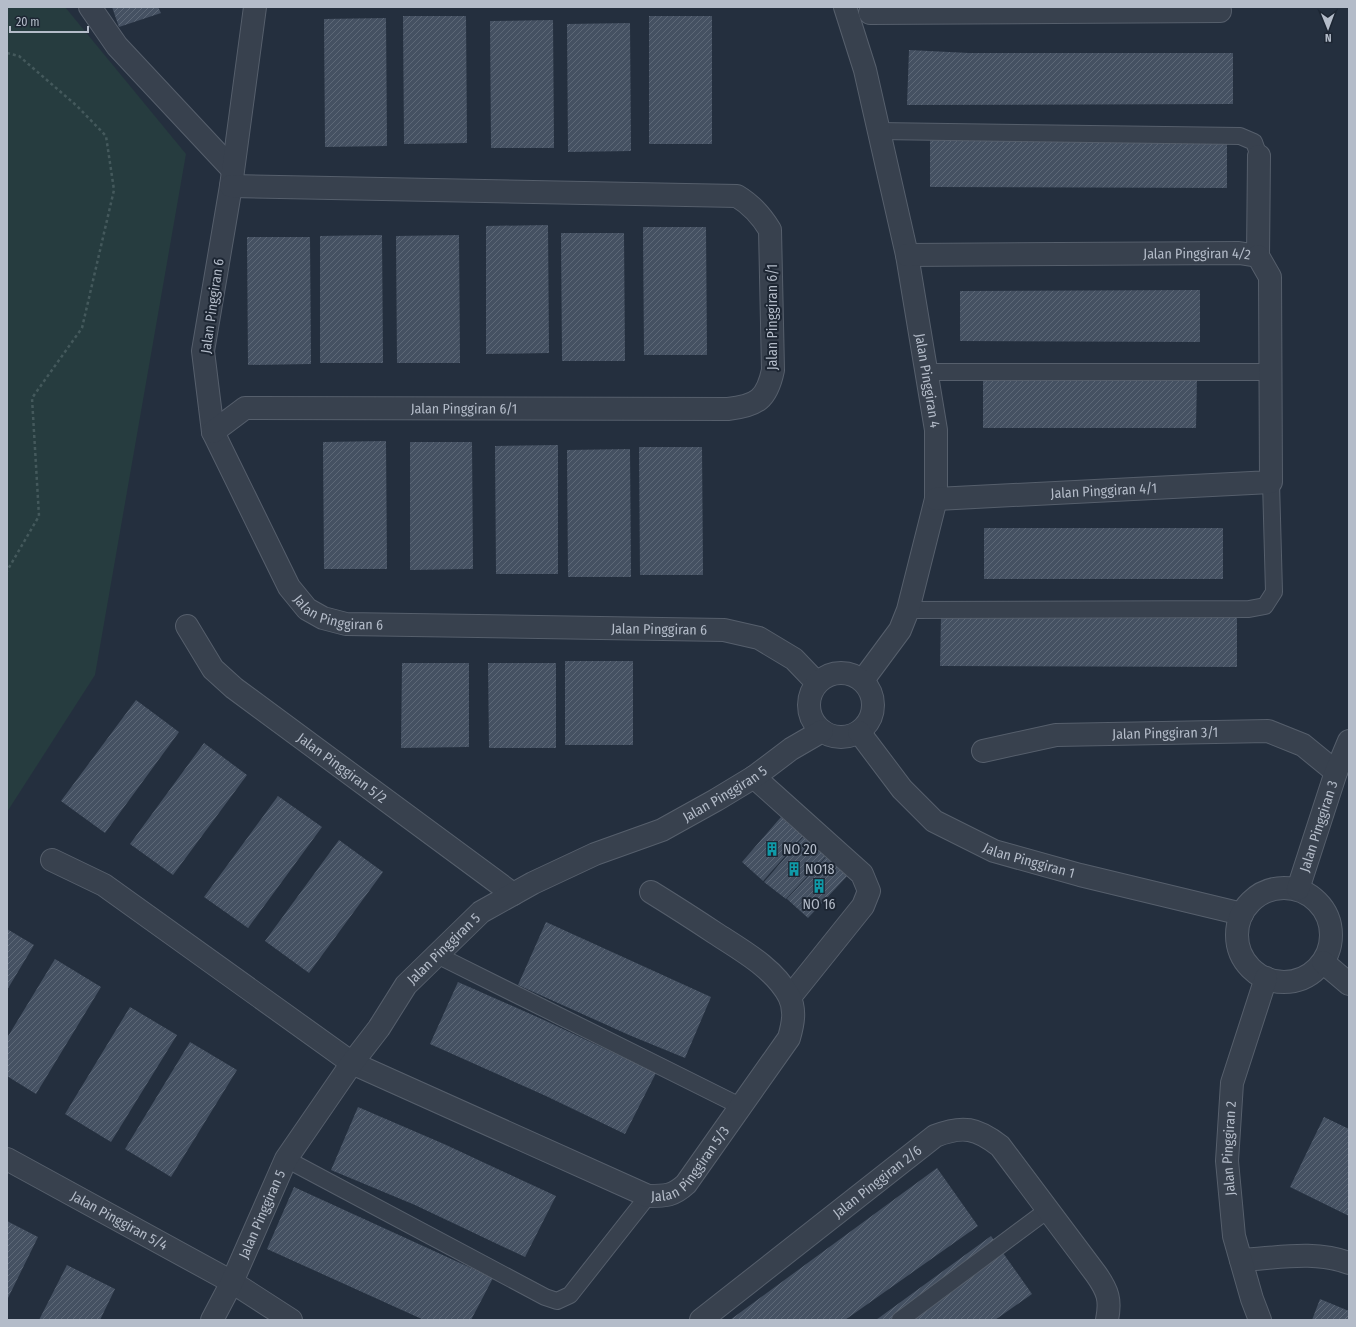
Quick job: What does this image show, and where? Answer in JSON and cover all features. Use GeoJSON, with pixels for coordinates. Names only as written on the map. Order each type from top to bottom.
{"type":"FeatureCollection","features":[{"type":"Feature","properties":{"kind":"street"},"geometry":{"type":"LineString","coordinates":[[90,7],[117,46],[231,177]]}},
{"type":"Feature","properties":{"kind":"street","name":"Jalan Pinggiran 4"},"geometry":{"type":"LineString","coordinates":[[846,7],[865,70],[907,255],[936,430],[936,499],[908,610],[900,630],[863,680]]}},
{"type":"Feature","properties":{"kind":"street","name":"Jalan Pinggiran 6"},"geometry":{"type":"LineString","coordinates":[[254,8],[231,177],[203,351],[213,432],[289,586],[307,609],[323,618],[346,624],[724,630],[758,638],[794,659],[817,683]]}},
{"type":"Feature","properties":{"kind":"street"},"geometry":{"type":"LineString","coordinates":[[870,10],[1220,11]]}},
{"type":"Feature","properties":{"kind":"street","name":"Jalan Pinggiran 4"},"geometry":{"type":"LineString","coordinates":[[865,70],[870,10]]}},
{"type":"Feature","properties":{"kind":"street"},"geometry":{"type":"LineString","coordinates":[[1258,256],[1259,156]]}},
{"type":"Feature","properties":{"kind":"street","name":"Jalan Pinggiran 6/1"},"geometry":{"type":"LineString","coordinates":[[213,432],[245,408],[728,409],[747,407],[761,399],[769,386],[773,370],[770,230],[761,215],[750,203],[737,196],[231,177]]}},
{"type":"Feature","properties":{"kind":"street","name":"Jalan Pinggiran 4/2"},"geometry":{"type":"LineString","coordinates":[[907,255],[1239,253],[1258,256],[1270,277],[1272,372],[1271,482]]}},
{"type":"Feature","properties":{"kind":"street","name":"Jalan Pinggiran 4/1"},"geometry":{"type":"LineString","coordinates":[[936,499],[1271,482]]}},
{"type":"Feature","properties":{"kind":"street","name":"Jalan Pinggiran 5/2"},"geometry":{"type":"LineString","coordinates":[[187,626],[213,669],[234,688],[513,894]]}},
{"type":"Feature","properties":{"kind":"street"},"geometry":{"type":"LineString","coordinates":[[844,672],[855,675],[863,680],[873,697],[874,707],[872,717],[859,732],[850,736],[840,737],[822,731],[811,717],[809,708],[811,695],[817,683],[834,673],[844,672]]}},
{"type":"Feature","properties":{"kind":"street","name":"Jalan Pinggiran 5"},"geometry":{"type":"LineString","coordinates":[[212,1320],[232,1282],[286,1159],[352,1063],[379,1028],[406,985],[481,912],[513,894],[595,854],[662,830],[754,777],[791,749],[822,731]]}},
{"type":"Feature","properties":{"kind":"street","name":"Jalan Pinggiran 3/1"},"geometry":{"type":"LineString","coordinates":[[983,752],[1056,735],[1268,731],[1303,746],[1336,772]]}},
{"type":"Feature","properties":{"kind":"street","name":"Jalan Pinggiran 1"},"geometry":{"type":"LineString","coordinates":[[859,732],[902,789],[934,821],[994,851],[1080,875],[1242,914]]}},
{"type":"Feature","properties":{"kind":"street","name":"Jalan Pinggiran 3"},"geometry":{"type":"LineString","coordinates":[[1298,889],[1336,772],[1349,741]]}},
{"type":"Feature","properties":{"kind":"street"},"geometry":{"type":"LineString","coordinates":[[754,777],[862,874],[869,891],[863,906],[790,997]]}},
{"type":"Feature","properties":{"kind":"street"},"geometry":{"type":"LineString","coordinates":[[52,860],[104,885],[352,1063]]}},
{"type":"Feature","properties":{"kind":"street"},"geometry":{"type":"LineString","coordinates":[[1272,889],[1298,889],[1311,896],[1322,906],[1329,919],[1332,933],[1330,948],[1323,962],[1315,971],[1304,978],[1291,981],[1278,981],[1266,978],[1255,972],[1246,962],[1240,951],[1238,926],[1242,914],[1250,903],[1260,895],[1272,889]]}},
{"type":"Feature","properties":{"kind":"street","name":"Jalan Pinggiran 5/3"},"geometry":{"type":"LineString","coordinates":[[352,1063],[648,1196],[675,1194],[686,1184],[740,1106],[790,1038],[794,1009],[790,997],[781,984],[756,960],[651,892]]}},
{"type":"Feature","properties":{"kind":"street"},"geometry":{"type":"LineString","coordinates":[[1323,962],[1349,984]]}},
{"type":"Feature","properties":{"kind":"street","name":"Jalan Pinggiran 2"},"geometry":{"type":"LineString","coordinates":[[1260,1320],[1252,1299],[1234,1236],[1227,1161],[1232,1083],[1266,978]]}},
{"type":"Feature","properties":{"kind":"street","name":"Jalan Pinggiran 2/6"},"geometry":{"type":"LineString","coordinates":[[701,1320],[935,1136],[952,1130],[969,1129],[985,1134],[1000,1146],[1049,1209],[1106,1288],[1110,1305],[1107,1320]]}},
{"type":"Feature","properties":{"kind":"street","name":"Jalan Pinggiran 5/4"},"geometry":{"type":"LineString","coordinates":[[7,1159],[232,1282],[291,1320]]}},
{"type":"Feature","properties":{"kind":"street"},"geometry":{"type":"LineString","coordinates":[[1241,1260],[1291,1258],[1307,1255],[1325,1256],[1349,1263]]}},
{"type":"Feature","properties":{"kind":"lane"},"geometry":{"type":"LineString","coordinates":[[879,131],[1240,136],[1254,142],[1259,156]]}},
{"type":"Feature","properties":{"kind":"lane"},"geometry":{"type":"LineString","coordinates":[[927,372],[1272,372]]}},
{"type":"Feature","properties":{"kind":"lane"},"geometry":{"type":"LineString","coordinates":[[908,610],[1249,609],[1265,606],[1270,601],[1274,592],[1271,482]]}},
{"type":"Feature","properties":{"kind":"lane"},"geometry":{"type":"LineString","coordinates":[[437,955],[740,1106]]}},
{"type":"Feature","properties":{"kind":"lane"},"geometry":{"type":"LineString","coordinates":[[286,1159],[545,1297],[557,1301],[570,1295],[648,1196]]}},
{"type":"Feature","properties":{"kind":"lane"},"geometry":{"type":"LineString","coordinates":[[900,1320],[1049,1209]]}},
{"type":"Feature","properties":{"kind":"path"},"geometry":{"type":"LineString","coordinates":[[7,53],[19,56],[77,106],[106,136],[114,190],[82,328],[32,398],[39,516],[7,571]]}},
{"type":"Feature","properties":{"kind":"green space"},"geometry":{"type":"Polygon","coordinates":[[[7,7],[65,7],[186,154],[95,675],[7,812],[7,7]]]}},
{"type":"Feature","properties":{"kind":"building"},"geometry":{"type":"Polygon","coordinates":[[[112,7],[158,7],[161,13],[119,27],[112,7]]]}},
{"type":"Feature","properties":{"kind":"building"},"geometry":{"type":"Polygon","coordinates":[[[403,16],[466,16],[467,143],[404,144],[403,16]]]}},
{"type":"Feature","properties":{"kind":"building"},"geometry":{"type":"Polygon","coordinates":[[[649,16],[712,16],[712,144],[649,144],[649,16]]]}},
{"type":"Feature","properties":{"kind":"building"},"geometry":{"type":"Polygon","coordinates":[[[386,18],[387,146],[325,147],[324,19],[386,18]]]}},
{"type":"Feature","properties":{"kind":"building"},"geometry":{"type":"Polygon","coordinates":[[[553,20],[554,148],[491,148],[490,21],[553,20]]]}},
{"type":"Feature","properties":{"kind":"building"},"geometry":{"type":"Polygon","coordinates":[[[630,23],[631,151],[568,152],[567,24],[630,23]]]}},
{"type":"Feature","properties":{"kind":"building"},"geometry":{"type":"Polygon","coordinates":[[[909,50],[969,53],[1233,53],[1233,104],[907,105],[909,50]]]}},
{"type":"Feature","properties":{"kind":"building"},"geometry":{"type":"Polygon","coordinates":[[[930,137],[1227,139],[1227,188],[930,187],[930,137]]]}},
{"type":"Feature","properties":{"kind":"building"},"geometry":{"type":"Polygon","coordinates":[[[548,225],[549,353],[486,354],[486,226],[548,225]]]}},
{"type":"Feature","properties":{"kind":"building"},"geometry":{"type":"Polygon","coordinates":[[[643,227],[706,227],[707,355],[644,355],[643,227]]]}},
{"type":"Feature","properties":{"kind":"building"},"geometry":{"type":"Polygon","coordinates":[[[561,233],[624,233],[625,361],[562,361],[561,233]]]}},
{"type":"Feature","properties":{"kind":"building"},"geometry":{"type":"Polygon","coordinates":[[[382,235],[383,363],[320,363],[320,236],[382,235]]]}},
{"type":"Feature","properties":{"kind":"building"},"geometry":{"type":"Polygon","coordinates":[[[459,235],[460,363],[397,363],[396,236],[459,235]]]}},
{"type":"Feature","properties":{"kind":"building"},"geometry":{"type":"Polygon","coordinates":[[[247,237],[310,237],[311,364],[248,365],[247,237]]]}},
{"type":"Feature","properties":{"kind":"building"},"geometry":{"type":"Polygon","coordinates":[[[1200,290],[1200,342],[960,341],[960,291],[1200,290]]]}},
{"type":"Feature","properties":{"kind":"building"},"geometry":{"type":"Polygon","coordinates":[[[1197,376],[1196,428],[983,428],[983,377],[1197,376]]]}},
{"type":"Feature","properties":{"kind":"building"},"geometry":{"type":"Polygon","coordinates":[[[386,441],[387,569],[324,569],[323,442],[386,441]]]}},
{"type":"Feature","properties":{"kind":"building"},"geometry":{"type":"Polygon","coordinates":[[[410,442],[472,442],[473,569],[410,570],[410,442]]]}},
{"type":"Feature","properties":{"kind":"building"},"geometry":{"type":"Polygon","coordinates":[[[558,445],[558,574],[496,574],[495,446],[558,445]]]}},
{"type":"Feature","properties":{"kind":"building"},"geometry":{"type":"Polygon","coordinates":[[[639,447],[702,447],[703,575],[640,575],[639,447]]]}},
{"type":"Feature","properties":{"kind":"building"},"geometry":{"type":"Polygon","coordinates":[[[630,449],[631,577],[568,577],[567,450],[630,449]]]}},
{"type":"Feature","properties":{"kind":"building"},"geometry":{"type":"Polygon","coordinates":[[[984,528],[1223,528],[1223,579],[984,579],[984,528]]]}},
{"type":"Feature","properties":{"kind":"building"},"geometry":{"type":"Polygon","coordinates":[[[1237,615],[1237,667],[940,666],[941,616],[1237,615]]]}},
{"type":"Feature","properties":{"kind":"building"},"geometry":{"type":"Polygon","coordinates":[[[565,661],[633,661],[633,745],[565,745],[565,661]]]}},
{"type":"Feature","properties":{"kind":"building"},"geometry":{"type":"Polygon","coordinates":[[[402,663],[469,663],[469,747],[401,748],[402,663]]]}},
{"type":"Feature","properties":{"kind":"building"},"geometry":{"type":"Polygon","coordinates":[[[488,663],[556,663],[556,748],[489,748],[488,663]]]}},
{"type":"Feature","properties":{"kind":"building"},"geometry":{"type":"Polygon","coordinates":[[[136,700],[179,732],[105,833],[61,801],[136,700]]]}},
{"type":"Feature","properties":{"kind":"building"},"geometry":{"type":"Polygon","coordinates":[[[204,743],[247,775],[173,875],[130,844],[204,743]]]}},
{"type":"Feature","properties":{"kind":"building"},"geometry":{"type":"Polygon","coordinates":[[[278,796],[322,827],[248,928],[204,897],[278,796]]]}},
{"type":"Feature","properties":{"kind":"building","name":"NO 20"},"geometry":{"type":"Polygon","coordinates":[[[781,817],[803,836],[763,881],[742,862],[781,817]]]}},
{"type":"Feature","properties":{"kind":"building","name":"NO18"},"geometry":{"type":"Polygon","coordinates":[[[804,836],[826,856],[786,899],[764,882],[804,836]]]}},
{"type":"Feature","properties":{"kind":"building"},"geometry":{"type":"Polygon","coordinates":[[[339,840],[383,872],[309,973],[265,941],[339,840]]]}},
{"type":"Feature","properties":{"kind":"building","name":"NO 16"},"geometry":{"type":"Polygon","coordinates":[[[827,856],[850,873],[808,918],[787,899],[827,856]]]}},
{"type":"Feature","properties":{"kind":"building"},"geometry":{"type":"Polygon","coordinates":[[[546,922],[711,997],[685,1058],[629,1035],[518,985],[546,922]]]}},
{"type":"Feature","properties":{"kind":"building"},"geometry":{"type":"Polygon","coordinates":[[[7,929],[34,945],[7,990],[7,929]]]}},
{"type":"Feature","properties":{"kind":"building"},"geometry":{"type":"Polygon","coordinates":[[[55,959],[101,987],[36,1094],[7,1076],[7,1038],[55,959]]]}},
{"type":"Feature","properties":{"kind":"building"},"geometry":{"type":"Polygon","coordinates":[[[458,982],[544,1020],[656,1073],[625,1134],[546,1096],[430,1044],[458,982]]]}},
{"type":"Feature","properties":{"kind":"building"},"geometry":{"type":"Polygon","coordinates":[[[130,1007],[177,1035],[111,1142],[65,1114],[130,1007]]]}},
{"type":"Feature","properties":{"kind":"building"},"geometry":{"type":"Polygon","coordinates":[[[190,1042],[237,1070],[171,1177],[125,1149],[190,1042]]]}},
{"type":"Feature","properties":{"kind":"building"},"geometry":{"type":"Polygon","coordinates":[[[358,1107],[444,1144],[556,1196],[525,1257],[415,1205],[331,1170],[358,1107]]]}},
{"type":"Feature","properties":{"kind":"building"},"geometry":{"type":"Polygon","coordinates":[[[1324,1117],[1349,1129],[1349,1216],[1290,1187],[1324,1117]]]}},
{"type":"Feature","properties":{"kind":"building"},"geometry":{"type":"Polygon","coordinates":[[[937,1168],[978,1226],[845,1320],[730,1320],[937,1168]]]}},
{"type":"Feature","properties":{"kind":"building"},"geometry":{"type":"Polygon","coordinates":[[[294,1187],[493,1278],[471,1320],[424,1320],[267,1249],[294,1187]]]}},
{"type":"Feature","properties":{"kind":"building"},"geometry":{"type":"Polygon","coordinates":[[[7,1221],[38,1237],[7,1300],[7,1221]]]}},
{"type":"Feature","properties":{"kind":"building"},"geometry":{"type":"Polygon","coordinates":[[[991,1236],[1032,1294],[995,1320],[876,1320],[991,1236]]]}},
{"type":"Feature","properties":{"kind":"building"},"geometry":{"type":"Polygon","coordinates":[[[67,1265],[115,1289],[100,1320],[39,1320],[67,1265]]]}},
{"type":"Feature","properties":{"kind":"building"},"geometry":{"type":"Polygon","coordinates":[[[1320,1299],[1349,1311],[1349,1320],[1312,1320],[1320,1299]]]}},
{"type":"Feature","properties":{"kind":"place","name":"NO 20"},"geometry":{"type":"Point","coordinates":[772,849]}},
{"type":"Feature","properties":{"kind":"place","name":"NO18"},"geometry":{"type":"Point","coordinates":[794,869]}},
{"type":"Feature","properties":{"kind":"place","name":"NO 16"},"geometry":{"type":"Point","coordinates":[819,886]}}]}
